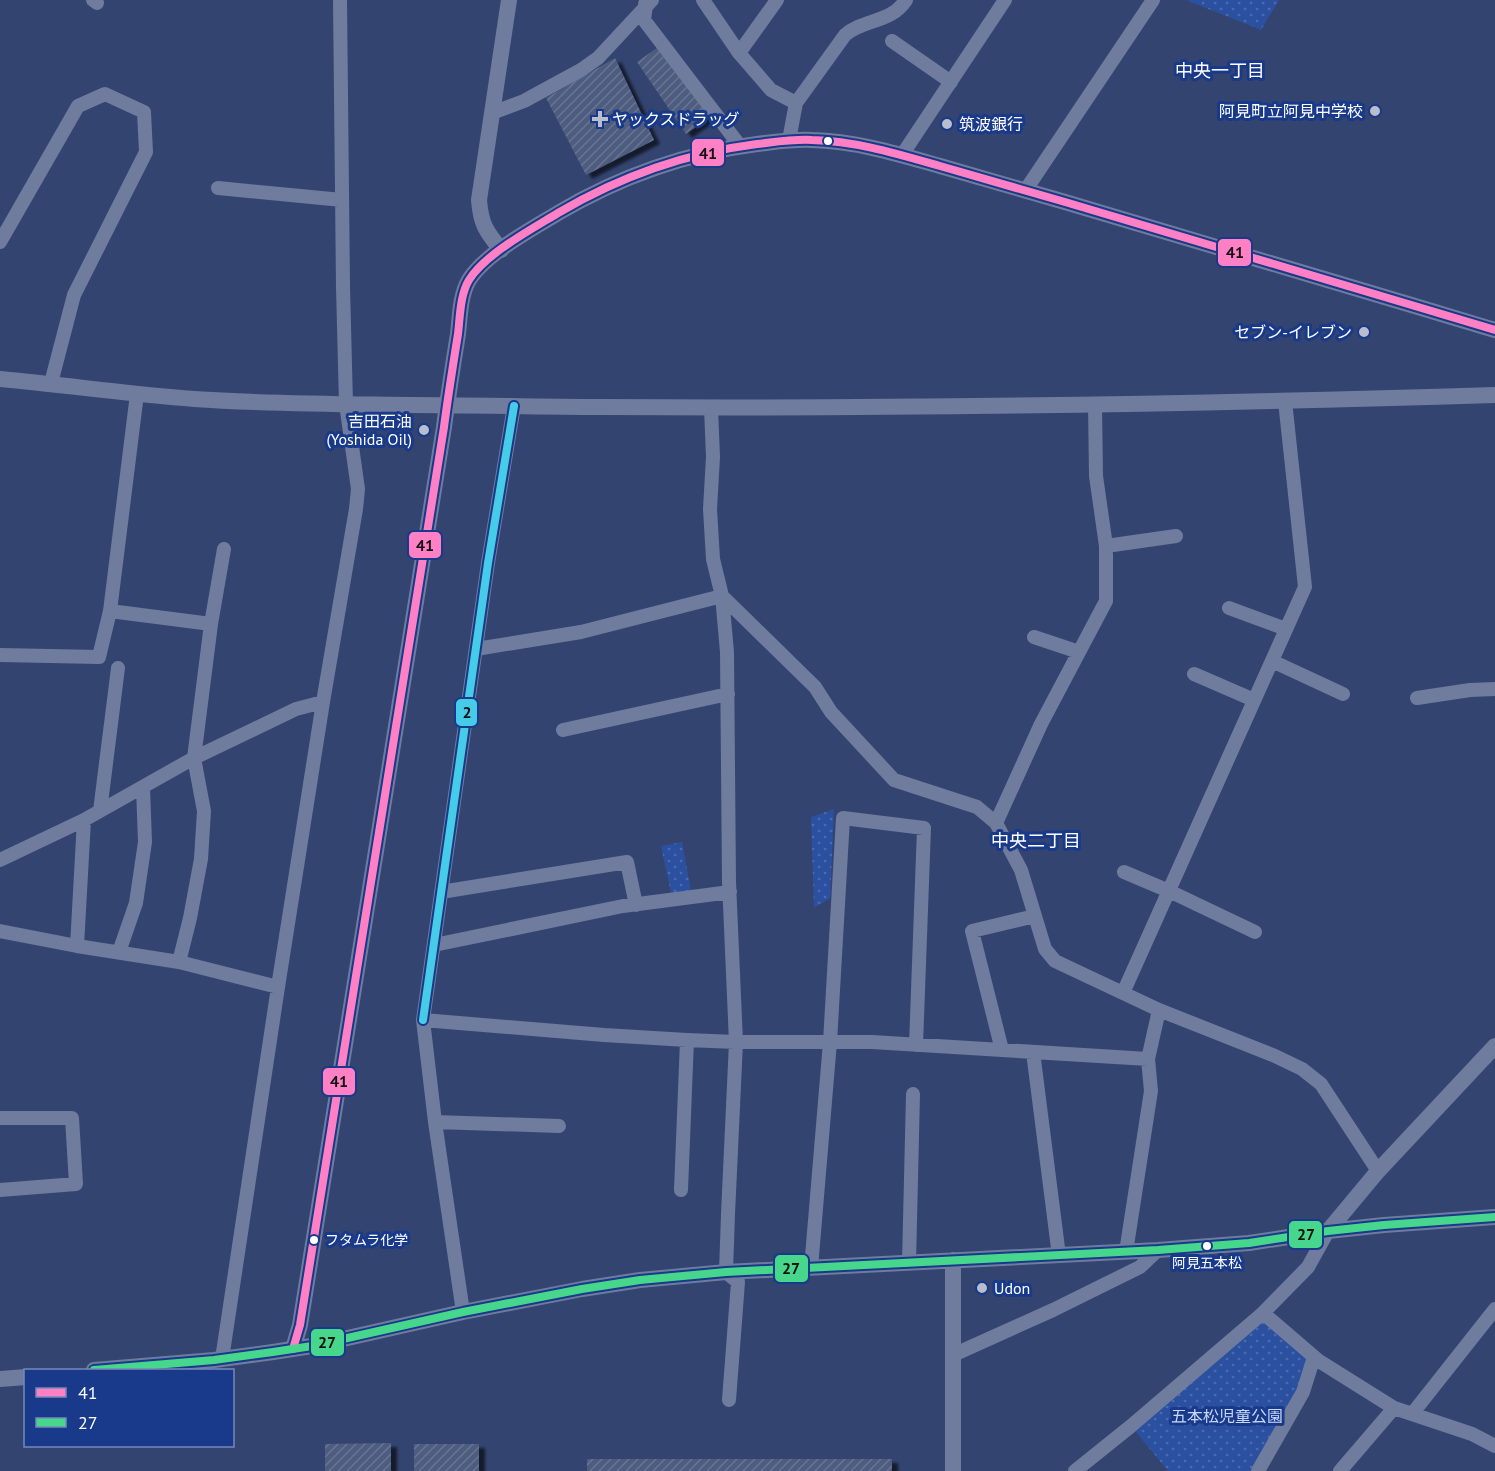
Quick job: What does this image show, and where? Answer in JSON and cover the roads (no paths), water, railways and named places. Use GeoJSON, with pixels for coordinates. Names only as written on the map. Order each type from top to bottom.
{"type":"FeatureCollection","features":[{"type":"Feature","properties":{"kind":"street"},"geometry":{"type":"LineString","coordinates":[[222,1359],[278,987],[358,489],[346,404],[340,0]]}},
{"type":"Feature","properties":{"kind":"street"},"geometry":{"type":"LineString","coordinates":[[501,250],[486,231],[480,218],[479,200],[509,0]]}},
{"type":"Feature","properties":{"kind":"street"},"geometry":{"type":"LineString","coordinates":[[703,0],[739,53],[771,90],[795,103]]}},
{"type":"Feature","properties":{"kind":"street"},"geometry":{"type":"LineString","coordinates":[[739,53],[777,0]]}},
{"type":"Feature","properties":{"kind":"street"},"geometry":{"type":"LineString","coordinates":[[789,140],[795,103],[845,35],[855,27],[890,16],[906,0]]}},
{"type":"Feature","properties":{"kind":"street"},"geometry":{"type":"LineString","coordinates":[[902,155],[1005,0]]}},
{"type":"Feature","properties":{"kind":"street"},"geometry":{"type":"LineString","coordinates":[[1025,190],[1153,0]]}},
{"type":"Feature","properties":{"kind":"street"},"geometry":{"type":"LineString","coordinates":[[492,113],[524,101],[581,70],[598,58],[647,2]]}},
{"type":"Feature","properties":{"kind":"street"},"geometry":{"type":"LineString","coordinates":[[647,2],[645,20],[740,146]]}},
{"type":"Feature","properties":{"kind":"street"},"geometry":{"type":"LineString","coordinates":[[892,41],[951,82]]}},
{"type":"Feature","properties":{"kind":"street"},"geometry":{"type":"LineString","coordinates":[[0,242],[78,106],[105,94],[144,112],[146,152],[74,295],[51,383]]}},
{"type":"Feature","properties":{"kind":"street"},"geometry":{"type":"LineString","coordinates":[[293,1349],[300,1325],[461,309],[467,284],[483,264],[533,228],[569,207],[636,174],[684,159],[740,146],[789,140],[836,141],[902,155],[1025,190],[1495,330]]}},
{"type":"Feature","properties":{"kind":"street"},"geometry":{"type":"LineString","coordinates":[[218,188],[342,200]]}},
{"type":"Feature","properties":{"kind":"street"},"geometry":{"type":"LineString","coordinates":[[0,379],[198,399],[514,406],[711,408],[1095,404],[1495,395]]}},
{"type":"Feature","properties":{"kind":"street"},"geometry":{"type":"LineString","coordinates":[[0,655],[99,657],[110,611],[137,394]]}},
{"type":"Feature","properties":{"kind":"street"},"geometry":{"type":"LineString","coordinates":[[1123,993],[1305,587],[1285,401]]}},
{"type":"Feature","properties":{"kind":"street"},"geometry":{"type":"LineString","coordinates":[[996,823],[1041,724],[1106,601],[1106,546],[1096,476],[1095,404]]}},
{"type":"Feature","properties":{"kind":"street"},"geometry":{"type":"LineString","coordinates":[[463,1312],[435,1122],[423,1020],[488,563],[514,406]]}},
{"type":"Feature","properties":{"kind":"street"},"geometry":{"type":"LineString","coordinates":[[711,408],[713,457],[710,509],[713,559],[722,596],[728,652],[730,892],[736,1042],[726,1272]]}},
{"type":"Feature","properties":{"kind":"street"},"geometry":{"type":"LineString","coordinates":[[1106,546],[1176,536]]}},
{"type":"Feature","properties":{"kind":"street"},"geometry":{"type":"LineString","coordinates":[[179,962],[201,859],[204,811],[194,758],[224,549]]}},
{"type":"Feature","properties":{"kind":"street"},"geometry":{"type":"LineString","coordinates":[[476,649],[581,632],[722,596]]}},
{"type":"Feature","properties":{"kind":"street"},"geometry":{"type":"LineString","coordinates":[[722,596],[816,687],[831,712],[894,780],[977,807],[996,823],[1021,870],[1045,949],[1055,961],[1159,1010],[1302,1069],[1321,1084],[1378,1171]]}},
{"type":"Feature","properties":{"kind":"street"},"geometry":{"type":"LineString","coordinates":[[1229,608],[1286,629]]}},
{"type":"Feature","properties":{"kind":"street"},"geometry":{"type":"LineString","coordinates":[[110,611],[212,624]]}},
{"type":"Feature","properties":{"kind":"street"},"geometry":{"type":"LineString","coordinates":[[1034,637],[1079,652]]}},
{"type":"Feature","properties":{"kind":"street"},"geometry":{"type":"LineString","coordinates":[[1272,661],[1343,694]]}},
{"type":"Feature","properties":{"kind":"street"},"geometry":{"type":"LineString","coordinates":[[100,812],[118,668]]}},
{"type":"Feature","properties":{"kind":"street"},"geometry":{"type":"LineString","coordinates":[[1194,674],[1254,700]]}},
{"type":"Feature","properties":{"kind":"street"},"geometry":{"type":"LineString","coordinates":[[1417,698],[1470,690],[1495,689]]}},
{"type":"Feature","properties":{"kind":"street"},"geometry":{"type":"LineString","coordinates":[[563,730],[728,694]]}},
{"type":"Feature","properties":{"kind":"street"},"geometry":{"type":"LineString","coordinates":[[0,860],[100,812],[194,758],[296,709],[323,702]]}},
{"type":"Feature","properties":{"kind":"street"},"geometry":{"type":"LineString","coordinates":[[119,952],[136,903],[145,842],[143,788]]}},
{"type":"Feature","properties":{"kind":"street"},"geometry":{"type":"LineString","coordinates":[[811,1268],[830,1042],[843,818],[924,828],[916,1045]]}},
{"type":"Feature","properties":{"kind":"street"},"geometry":{"type":"LineString","coordinates":[[77,946],[84,820]]}},
{"type":"Feature","properties":{"kind":"street"},"geometry":{"type":"LineString","coordinates":[[441,892],[627,862],[636,905]]}},
{"type":"Feature","properties":{"kind":"street"},"geometry":{"type":"LineString","coordinates":[[1124,872],[1255,932]]}},
{"type":"Feature","properties":{"kind":"street"},"geometry":{"type":"LineString","coordinates":[[434,945],[636,905],[730,892]]}},
{"type":"Feature","properties":{"kind":"street"},"geometry":{"type":"LineString","coordinates":[[1002,1050],[972,931],[1035,916]]}},
{"type":"Feature","properties":{"kind":"street"},"geometry":{"type":"LineString","coordinates":[[0,931],[179,962],[278,987]]}},
{"type":"Feature","properties":{"kind":"street"},"geometry":{"type":"LineString","coordinates":[[1126,1252],[1150,1091],[1148,1059],[1159,1010]]}},
{"type":"Feature","properties":{"kind":"street"},"geometry":{"type":"LineString","coordinates":[[423,1020],[687,1040],[872,1042],[1148,1059]]}},
{"type":"Feature","properties":{"kind":"street"},"geometry":{"type":"LineString","coordinates":[[681,1190],[687,1040]]}},
{"type":"Feature","properties":{"kind":"street"},"geometry":{"type":"LineString","coordinates":[[1075,1471],[1263,1313],[1308,1267],[1328,1232],[1378,1171],[1495,1046]]}},
{"type":"Feature","properties":{"kind":"street"},"geometry":{"type":"LineString","coordinates":[[1033,1052],[1059,1256]]}},
{"type":"Feature","properties":{"kind":"street"},"geometry":{"type":"LineString","coordinates":[[909,1263],[913,1094]]}},
{"type":"Feature","properties":{"kind":"street"},"geometry":{"type":"LineString","coordinates":[[0,1118],[72,1118],[76,1184],[0,1190]]}},
{"type":"Feature","properties":{"kind":"street"},"geometry":{"type":"LineString","coordinates":[[435,1122],[559,1126]]}},
{"type":"Feature","properties":{"kind":"street"},"geometry":{"type":"LineString","coordinates":[[115,1369],[222,1359],[312,1346],[463,1312],[640,1280],[726,1272],[1158,1250],[1249,1243],[1384,1225],[1495,1217]]}},
{"type":"Feature","properties":{"kind":"street"},"geometry":{"type":"LineString","coordinates":[[953,1355],[1053,1310],[1140,1267],[1158,1250]]}},
{"type":"Feature","properties":{"kind":"street"},"geometry":{"type":"LineString","coordinates":[[952,1471],[953,1260]]}},
{"type":"Feature","properties":{"kind":"street"},"geometry":{"type":"LineString","coordinates":[[726,1272],[738,1282],[729,1400]]}},
{"type":"Feature","properties":{"kind":"street"},"geometry":{"type":"LineString","coordinates":[[1412,1414],[1495,1309]]}},
{"type":"Feature","properties":{"kind":"street"},"geometry":{"type":"LineString","coordinates":[[1263,1313],[1314,1357],[1394,1408],[1472,1434],[1495,1446]]}},
{"type":"Feature","properties":{"kind":"street"},"geometry":{"type":"LineString","coordinates":[[1258,1471],[1303,1392],[1314,1357]]}},
{"type":"Feature","properties":{"kind":"street"},"geometry":{"type":"LineString","coordinates":[[0,1379],[24,1377]]}},
{"type":"Feature","properties":{"kind":"street"},"geometry":{"type":"LineString","coordinates":[[1340,1471],[1394,1408]]}},
{"type":"Feature","properties":{"kind":"place","name":"阿見町立阿見中学校"},"geometry":{"type":"Point","coordinates":[1375,111]}},
{"type":"Feature","properties":{"kind":"place","name":"ヤックスドラッグ"},"geometry":{"type":"Point","coordinates":[600,119]}},
{"type":"Feature","properties":{"kind":"place","name":"筑波銀行"},"geometry":{"type":"Point","coordinates":[947,124]}},
{"type":"Feature","properties":{"kind":"place","name":"セブン-イレブン"},"geometry":{"type":"Point","coordinates":[1364,332]}},
{"type":"Feature","properties":{"kind":"place","name":"吉田石油 (Yoshida Oil)"},"geometry":{"type":"Point","coordinates":[424,430]}},
{"type":"Feature","properties":{"kind":"place","name":"フタムラ化学"},"geometry":{"type":"Point","coordinates":[314,1240]}},
{"type":"Feature","properties":{"kind":"place","name":"阿見五本松"},"geometry":{"type":"Point","coordinates":[1207,1246]}},
{"type":"Feature","properties":{"kind":"place","name":"Udon"},"geometry":{"type":"Point","coordinates":[982,1288]}},
{"type":"Feature","properties":{"kind":"district","name":"中央一丁目"},"geometry":{"type":"Point","coordinates":[1220,70]}},
{"type":"Feature","properties":{"kind":"district","name":"中央二丁目"},"geometry":{"type":"Point","coordinates":[1036,840]}},
{"type":"Feature","properties":{"kind":"park label","name":"五本松児童公園"},"geometry":{"type":"Point","coordinates":[1227,1416]}}]}
